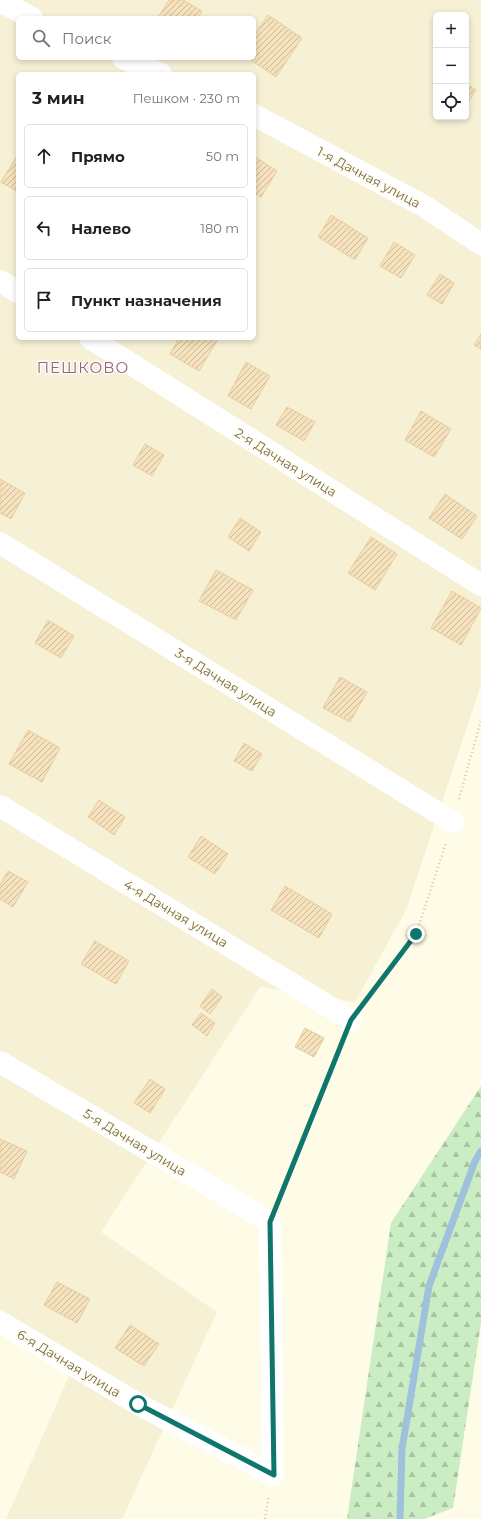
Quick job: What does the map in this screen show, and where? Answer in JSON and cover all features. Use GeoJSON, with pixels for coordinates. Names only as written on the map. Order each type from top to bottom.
{"type":"FeatureCollection","features":[{"type":"Feature","properties":{"kind":"street"},"geometry":{"type":"LineString","coordinates":[[0,1],[28,16]]}},
{"type":"Feature","properties":{"kind":"street"},"geometry":{"type":"LineString","coordinates":[[128,60],[155,72]]}},
{"type":"Feature","properties":{"kind":"street","name":"1-я Дачная улица"},"geometry":{"type":"LineString","coordinates":[[256,116],[424,206],[481,244]]}},
{"type":"Feature","properties":{"kind":"street"},"geometry":{"type":"LineString","coordinates":[[0,281],[16,291]]}},
{"type":"Feature","properties":{"kind":"street","name":"2-я Дачная улица"},"geometry":{"type":"LineString","coordinates":[[93,340],[481,585]]}},
{"type":"Feature","properties":{"kind":"street","name":"3-я Дачная улица"},"geometry":{"type":"LineString","coordinates":[[0,543],[452,822]]}},
{"type":"Feature","properties":{"kind":"street","name":"4-я Дачная улица"},"geometry":{"type":"LineString","coordinates":[[0,806],[351,1020]]}},
{"type":"Feature","properties":{"kind":"street","name":"5-я Дачная улица"},"geometry":{"type":"LineString","coordinates":[[0,1062],[270,1222]]}},
{"type":"Feature","properties":{"kind":"street","name":"6-я Дачная улица"},"geometry":{"type":"LineString","coordinates":[[0,1322],[138,1404],[274,1475],[270,1222]]}},
{"type":"Feature","properties":{"kind":"path"},"geometry":{"type":"LineString","coordinates":[[270,1222],[351,1020],[416,934],[452,822],[481,720]]}},
{"type":"Feature","properties":{"kind":"shaded area"},"geometry":{"type":"Polygon","coordinates":[[[0,0],[481,0],[481,685],[406,910],[355,1002],[260,987],[101,1232],[217,1312],[122,1519],[6,1519],[78,1356],[0,1314],[0,0]]]}},
{"type":"Feature","properties":{"kind":"green space"},"geometry":{"type":"Polygon","coordinates":[[[481,1086],[481,1323],[453,1508],[424,1519],[347,1519],[391,1223],[481,1086]]]}},
{"type":"Feature","properties":{"kind":"building"},"geometry":{"type":"Polygon","coordinates":[[[169,0],[183,0],[202,11],[199,16],[159,16],[169,0]]]}},
{"type":"Feature","properties":{"kind":"building"},"geometry":{"type":"Polygon","coordinates":[[[268,15],[302,38],[276,77],[251,60],[256,60],[256,33],[268,15]]]}},
{"type":"Feature","properties":{"kind":"building"},"geometry":{"type":"Polygon","coordinates":[[[469,86],[476,90],[469,101],[469,86]]]}},
{"type":"Feature","properties":{"kind":"building"},"geometry":{"type":"Polygon","coordinates":[[[256,157],[277,171],[261,197],[256,194],[256,157]]]}},
{"type":"Feature","properties":{"kind":"building"},"geometry":{"type":"Polygon","coordinates":[[[16,158],[16,191],[1,182],[16,158]]]}},
{"type":"Feature","properties":{"kind":"building"},"geometry":{"type":"Polygon","coordinates":[[[331,215],[368,238],[355,260],[318,237],[331,215]]]}},
{"type":"Feature","properties":{"kind":"building"},"geometry":{"type":"Polygon","coordinates":[[[394,242],[415,255],[401,278],[380,266],[394,242]]]}},
{"type":"Feature","properties":{"kind":"building"},"geometry":{"type":"Polygon","coordinates":[[[440,274],[454,283],[442,304],[427,295],[440,274]]]}},
{"type":"Feature","properties":{"kind":"building"},"geometry":{"type":"Polygon","coordinates":[[[481,334],[481,349],[474,345],[481,334]]]}},
{"type":"Feature","properties":{"kind":"building"},"geometry":{"type":"Polygon","coordinates":[[[178,340],[217,340],[199,371],[170,354],[178,340]]]}},
{"type":"Feature","properties":{"kind":"building"},"geometry":{"type":"Polygon","coordinates":[[[246,362],[270,376],[251,409],[228,396],[246,362]]]}},
{"type":"Feature","properties":{"kind":"building"},"geometry":{"type":"Polygon","coordinates":[[[287,407],[315,422],[304,441],[276,425],[287,407]]]}},
{"type":"Feature","properties":{"kind":"building"},"geometry":{"type":"Polygon","coordinates":[[[421,411],[451,429],[434,457],[405,440],[421,411]]]}},
{"type":"Feature","properties":{"kind":"building"},"geometry":{"type":"Polygon","coordinates":[[[145,444],[164,455],[152,476],[133,465],[145,444]]]}},
{"type":"Feature","properties":{"kind":"building"},"geometry":{"type":"Polygon","coordinates":[[[0,479],[25,493],[11,519],[0,513],[0,479]]]}},
{"type":"Feature","properties":{"kind":"building"},"geometry":{"type":"Polygon","coordinates":[[[445,494],[477,516],[462,539],[429,518],[445,494]]]}},
{"type":"Feature","properties":{"kind":"building"},"geometry":{"type":"Polygon","coordinates":[[[240,518],[261,532],[249,551],[228,537],[240,518]]]}},
{"type":"Feature","properties":{"kind":"building"},"geometry":{"type":"Polygon","coordinates":[[[371,537],[397,554],[375,590],[348,573],[371,537]]]}},
{"type":"Feature","properties":{"kind":"building"},"geometry":{"type":"Polygon","coordinates":[[[216,570],[253,590],[236,620],[199,601],[216,570]]]}},
{"type":"Feature","properties":{"kind":"building"},"geometry":{"type":"Polygon","coordinates":[[[452,591],[481,608],[461,645],[431,628],[452,591]]]}},
{"type":"Feature","properties":{"kind":"building"},"geometry":{"type":"Polygon","coordinates":[[[48,620],[74,636],[61,658],[35,643],[48,620]]]}},
{"type":"Feature","properties":{"kind":"building"},"geometry":{"type":"Polygon","coordinates":[[[340,677],[367,692],[350,722],[323,708],[340,677]]]}},
{"type":"Feature","properties":{"kind":"building"},"geometry":{"type":"Polygon","coordinates":[[[28,730],[60,748],[42,782],[9,764],[28,730]]]}},
{"type":"Feature","properties":{"kind":"building"},"geometry":{"type":"Polygon","coordinates":[[[244,743],[262,754],[252,771],[234,761],[244,743]]]}},
{"type":"Feature","properties":{"kind":"building"},"geometry":{"type":"Polygon","coordinates":[[[99,800],[125,817],[114,835],[88,817],[99,800]]]}},
{"type":"Feature","properties":{"kind":"building"},"geometry":{"type":"Polygon","coordinates":[[[201,836],[228,854],[215,874],[188,857],[201,836]]]}},
{"type":"Feature","properties":{"kind":"building"},"geometry":{"type":"Polygon","coordinates":[[[8,871],[28,882],[13,907],[0,899],[0,885],[8,871]]]}},
{"type":"Feature","properties":{"kind":"building"},"geometry":{"type":"Polygon","coordinates":[[[285,886],[332,914],[319,938],[271,910],[285,886]]]}},
{"type":"Feature","properties":{"kind":"building"},"geometry":{"type":"Polygon","coordinates":[[[95,941],[129,961],[116,984],[81,964],[95,941]]]}},
{"type":"Feature","properties":{"kind":"building"},"geometry":{"type":"Polygon","coordinates":[[[212,989],[222,997],[210,1014],[200,1006],[212,989]]]}},
{"type":"Feature","properties":{"kind":"building"},"geometry":{"type":"Polygon","coordinates":[[[201,1013],[215,1023],[207,1036],[192,1025],[201,1013]]]}},
{"type":"Feature","properties":{"kind":"building"},"geometry":{"type":"Polygon","coordinates":[[[305,1028],[324,1038],[314,1057],[295,1047],[305,1028]]]}},
{"type":"Feature","properties":{"kind":"building"},"geometry":{"type":"Polygon","coordinates":[[[150,1079],[165,1089],[150,1113],[134,1103],[150,1079]]]}},
{"type":"Feature","properties":{"kind":"building"},"geometry":{"type":"Polygon","coordinates":[[[0,1139],[27,1151],[14,1179],[0,1172],[0,1139]]]}},
{"type":"Feature","properties":{"kind":"building"},"geometry":{"type":"Polygon","coordinates":[[[57,1282],[90,1299],[77,1323],[44,1305],[57,1282]]]}},
{"type":"Feature","properties":{"kind":"building"},"geometry":{"type":"Polygon","coordinates":[[[130,1325],[159,1344],[144,1366],[115,1348],[130,1325]]]}},
{"type":"Feature","properties":{"kind":"waterway"},"geometry":{"type":"LineString","coordinates":[[400,1519],[402,1449],[429,1286],[475,1161],[481,1151]]}},
{"type":"Feature","properties":{"kind":"district","name":"ПЕШКОВО"},"geometry":{"type":"Point","coordinates":[83,367]}},
{"type":"Feature","properties":{"kind":"route"},"geometry":{"type":"LineString","coordinates":[[138,1404],[274,1475],[270,1222],[351,1020],[416,934]]}}]}
